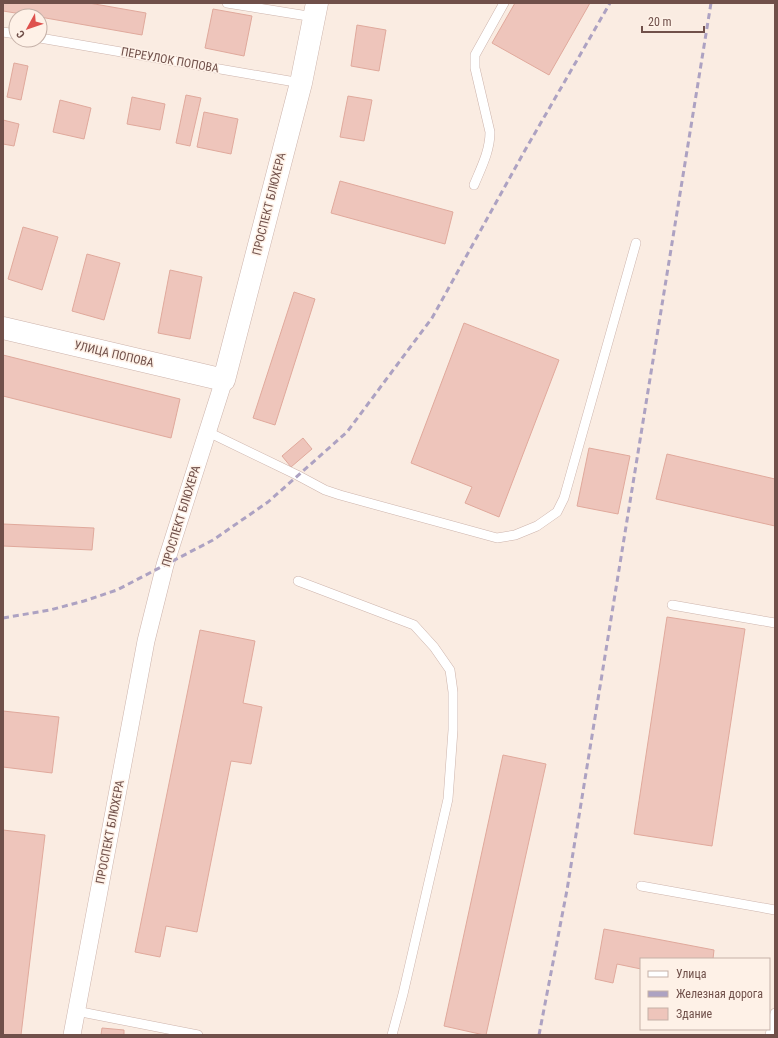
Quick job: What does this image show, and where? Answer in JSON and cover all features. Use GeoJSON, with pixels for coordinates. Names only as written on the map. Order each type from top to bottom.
{"type":"FeatureCollection","features":[{"type":"Feature","properties":{"kind":"street","name":"ПРОСПЕКТ БЛЮХЕРА"},"geometry":{"type":"LineString","coordinates":[[72,1035],[146,642],[165,565],[224,380],[301,83],[315,10]]}},
{"type":"Feature","properties":{"kind":"street","name":"УЛИЦА ПОПОВА"},"geometry":{"type":"LineString","coordinates":[[3,328],[224,380]]}},
{"type":"Feature","properties":{"kind":"lane"},"geometry":{"type":"LineString","coordinates":[[226,3],[315,10]]}},
{"type":"Feature","properties":{"kind":"lane"},"geometry":{"type":"LineString","coordinates":[[474,185],[490,141],[490,132],[475,68],[475,55],[504,3]]}},
{"type":"Feature","properties":{"kind":"lane","name":"ПЕРЕУЛОК ПОПОВА"},"geometry":{"type":"LineString","coordinates":[[48,39],[301,83]]}},
{"type":"Feature","properties":{"kind":"lane"},"geometry":{"type":"LineString","coordinates":[[208,432],[325,490],[340,495],[497,538],[515,535],[537,526],[557,512],[564,498],[636,242]]}},
{"type":"Feature","properties":{"kind":"lane"},"geometry":{"type":"LineString","coordinates":[[298,581],[414,625],[434,647],[450,670],[453,692],[453,730],[448,799],[403,994],[392,1035]]}},
{"type":"Feature","properties":{"kind":"lane"},"geometry":{"type":"LineString","coordinates":[[672,606],[775,623]]}},
{"type":"Feature","properties":{"kind":"lane"},"geometry":{"type":"LineString","coordinates":[[641,886],[775,910]]}},
{"type":"Feature","properties":{"kind":"lane"},"geometry":{"type":"LineString","coordinates":[[76,1011],[198,1035]]}},
{"type":"Feature","properties":{"kind":"lane"},"geometry":{"type":"LineString","coordinates":[[770,1035],[775,1013]]}},
{"type":"Feature","properties":{"kind":"building"},"geometry":{"type":"Polygon","coordinates":[[[3,3],[89,3],[146,13],[142,35],[48,18],[48,8],[8,8],[8,12],[3,11],[3,3]]]}},
{"type":"Feature","properties":{"kind":"building"},"geometry":{"type":"Polygon","coordinates":[[[515,3],[590,3],[549,75],[492,43],[515,3]]]}},
{"type":"Feature","properties":{"kind":"building"},"geometry":{"type":"Polygon","coordinates":[[[213,9],[252,16],[244,56],[205,48],[213,9]]]}},
{"type":"Feature","properties":{"kind":"building"},"geometry":{"type":"Polygon","coordinates":[[[357,25],[386,30],[379,71],[351,66],[357,25]]]}},
{"type":"Feature","properties":{"kind":"building"},"geometry":{"type":"Polygon","coordinates":[[[14,63],[28,66],[21,100],[7,97],[14,63]]]}},
{"type":"Feature","properties":{"kind":"building"},"geometry":{"type":"Polygon","coordinates":[[[186,95],[201,98],[190,146],[176,143],[186,95]]]}},
{"type":"Feature","properties":{"kind":"building"},"geometry":{"type":"Polygon","coordinates":[[[348,96],[372,100],[364,141],[340,137],[348,96]]]}},
{"type":"Feature","properties":{"kind":"building"},"geometry":{"type":"Polygon","coordinates":[[[132,97],[165,104],[160,130],[127,124],[132,97]]]}},
{"type":"Feature","properties":{"kind":"building"},"geometry":{"type":"Polygon","coordinates":[[[60,100],[91,108],[84,139],[53,132],[60,100]]]}},
{"type":"Feature","properties":{"kind":"building"},"geometry":{"type":"Polygon","coordinates":[[[204,112],[238,119],[231,154],[197,147],[204,112]]]}},
{"type":"Feature","properties":{"kind":"building"},"geometry":{"type":"Polygon","coordinates":[[[3,120],[19,124],[14,146],[3,144],[3,120]]]}},
{"type":"Feature","properties":{"kind":"building"},"geometry":{"type":"Polygon","coordinates":[[[340,181],[453,212],[445,244],[331,213],[340,181]]]}},
{"type":"Feature","properties":{"kind":"building"},"geometry":{"type":"Polygon","coordinates":[[[23,227],[58,237],[42,290],[8,279],[23,227]]]}},
{"type":"Feature","properties":{"kind":"building"},"geometry":{"type":"Polygon","coordinates":[[[87,254],[120,263],[104,320],[72,311],[87,254]]]}},
{"type":"Feature","properties":{"kind":"building"},"geometry":{"type":"Polygon","coordinates":[[[170,270],[202,277],[190,339],[158,333],[170,270]]]}},
{"type":"Feature","properties":{"kind":"building"},"geometry":{"type":"Polygon","coordinates":[[[294,292],[315,299],[275,425],[253,418],[294,292]]]}},
{"type":"Feature","properties":{"kind":"building"},"geometry":{"type":"Polygon","coordinates":[[[464,323],[559,360],[499,517],[465,503],[472,487],[411,463],[464,323]]]}},
{"type":"Feature","properties":{"kind":"building"},"geometry":{"type":"Polygon","coordinates":[[[3,355],[180,399],[171,438],[3,396],[3,355]]]}},
{"type":"Feature","properties":{"kind":"building"},"geometry":{"type":"Polygon","coordinates":[[[303,438],[312,449],[291,467],[282,456],[303,438]]]}},
{"type":"Feature","properties":{"kind":"building"},"geometry":{"type":"Polygon","coordinates":[[[589,448],[630,456],[618,514],[577,506],[589,448]]]}},
{"type":"Feature","properties":{"kind":"building"},"geometry":{"type":"Polygon","coordinates":[[[667,454],[775,479],[775,526],[656,499],[667,454]]]}},
{"type":"Feature","properties":{"kind":"building"},"geometry":{"type":"Polygon","coordinates":[[[3,524],[94,528],[92,550],[3,546],[3,524]]]}},
{"type":"Feature","properties":{"kind":"building"},"geometry":{"type":"Polygon","coordinates":[[[667,617],[745,629],[712,846],[634,834],[667,617]]]}},
{"type":"Feature","properties":{"kind":"building"},"geometry":{"type":"Polygon","coordinates":[[[200,630],[255,641],[243,703],[262,707],[251,764],[231,761],[197,932],[166,926],[160,957],[135,952],[200,630]]]}},
{"type":"Feature","properties":{"kind":"building"},"geometry":{"type":"Polygon","coordinates":[[[3,711],[59,717],[52,773],[3,767],[3,711]]]}},
{"type":"Feature","properties":{"kind":"building"},"geometry":{"type":"Polygon","coordinates":[[[503,755],[546,764],[486,1035],[484,1035],[444,1026],[503,755]]]}},
{"type":"Feature","properties":{"kind":"building"},"geometry":{"type":"Polygon","coordinates":[[[3,830],[45,835],[21,1035],[3,1035],[3,830]]]}},
{"type":"Feature","properties":{"kind":"building"},"geometry":{"type":"Polygon","coordinates":[[[604,929],[714,950],[713,958],[640,958],[640,969],[617,964],[613,983],[595,979],[604,929]]]}},
{"type":"Feature","properties":{"kind":"building"},"geometry":{"type":"Polygon","coordinates":[[[102,1028],[124,1030],[124,1035],[101,1035],[102,1028]]]}},
{"type":"Feature","properties":{"kind":"railway"},"geometry":{"type":"LineString","coordinates":[[3,618],[50,610],[117,590],[213,540],[268,502],[347,432],[432,318],[524,152],[610,3]]}},
{"type":"Feature","properties":{"kind":"railway"},"geometry":{"type":"LineString","coordinates":[[539,1035],[567,890],[711,3]]}}]}
